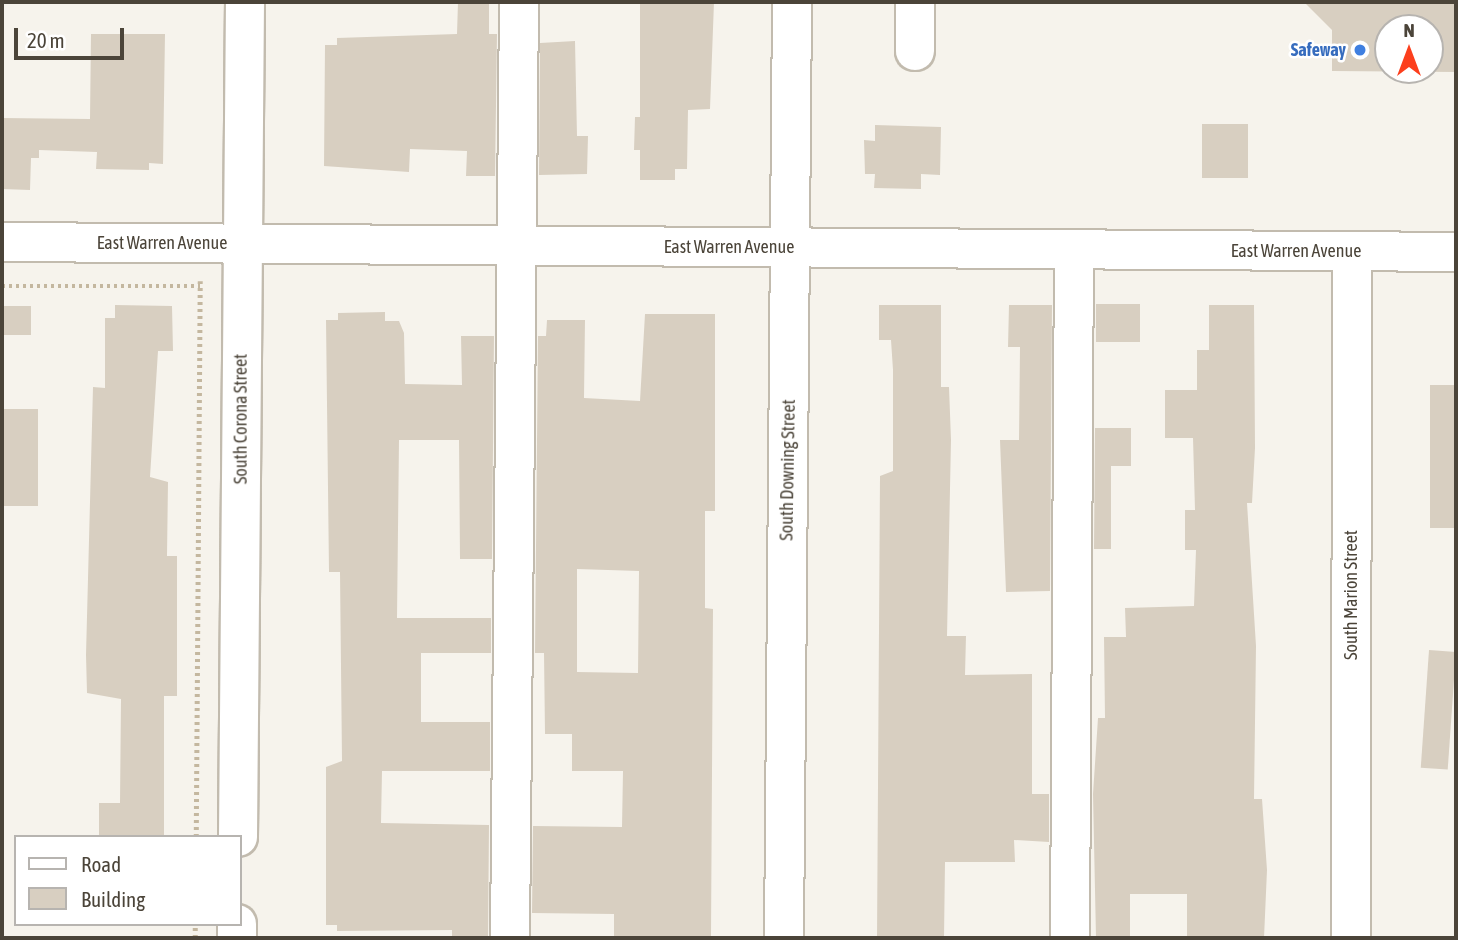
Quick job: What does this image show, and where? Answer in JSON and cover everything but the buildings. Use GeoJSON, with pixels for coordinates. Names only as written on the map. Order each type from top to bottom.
{"type":"FeatureCollection","features":[{"type":"Feature","properties":{"kind":"street","name":"South Corona Street"},"geometry":{"type":"LineString","coordinates":[[238,835],[245,2]]}},
{"type":"Feature","properties":{"kind":"street"},"geometry":{"type":"LineString","coordinates":[[510,938],[520,246],[519,2]]}},
{"type":"Feature","properties":{"kind":"street","name":"South Downing Street"},"geometry":{"type":"LineString","coordinates":[[784,938],[792,2]]}},
{"type":"Feature","properties":{"kind":"street"},"geometry":{"type":"LineString","coordinates":[[915,2],[915,51]]}},
{"type":"Feature","properties":{"kind":"street","name":"East Warren Avenue"},"geometry":{"type":"LineString","coordinates":[[2,242],[1456,252]]}},
{"type":"Feature","properties":{"kind":"street"},"geometry":{"type":"LineString","coordinates":[[1070,938],[1074,249]]}},
{"type":"Feature","properties":{"kind":"street","name":"South Marion Street"},"geometry":{"type":"LineString","coordinates":[[1351,938],[1352,251]]}},
{"type":"Feature","properties":{"kind":"path"},"geometry":{"type":"LineString","coordinates":[[196,835],[200,269]]}},
{"type":"Feature","properties":{"kind":"path"},"geometry":{"type":"LineString","coordinates":[[2,286],[207,286]]}},
{"type":"Feature","properties":{"kind":"place","name":"Safeway"},"geometry":{"type":"Point","coordinates":[1360,50]}}]}
